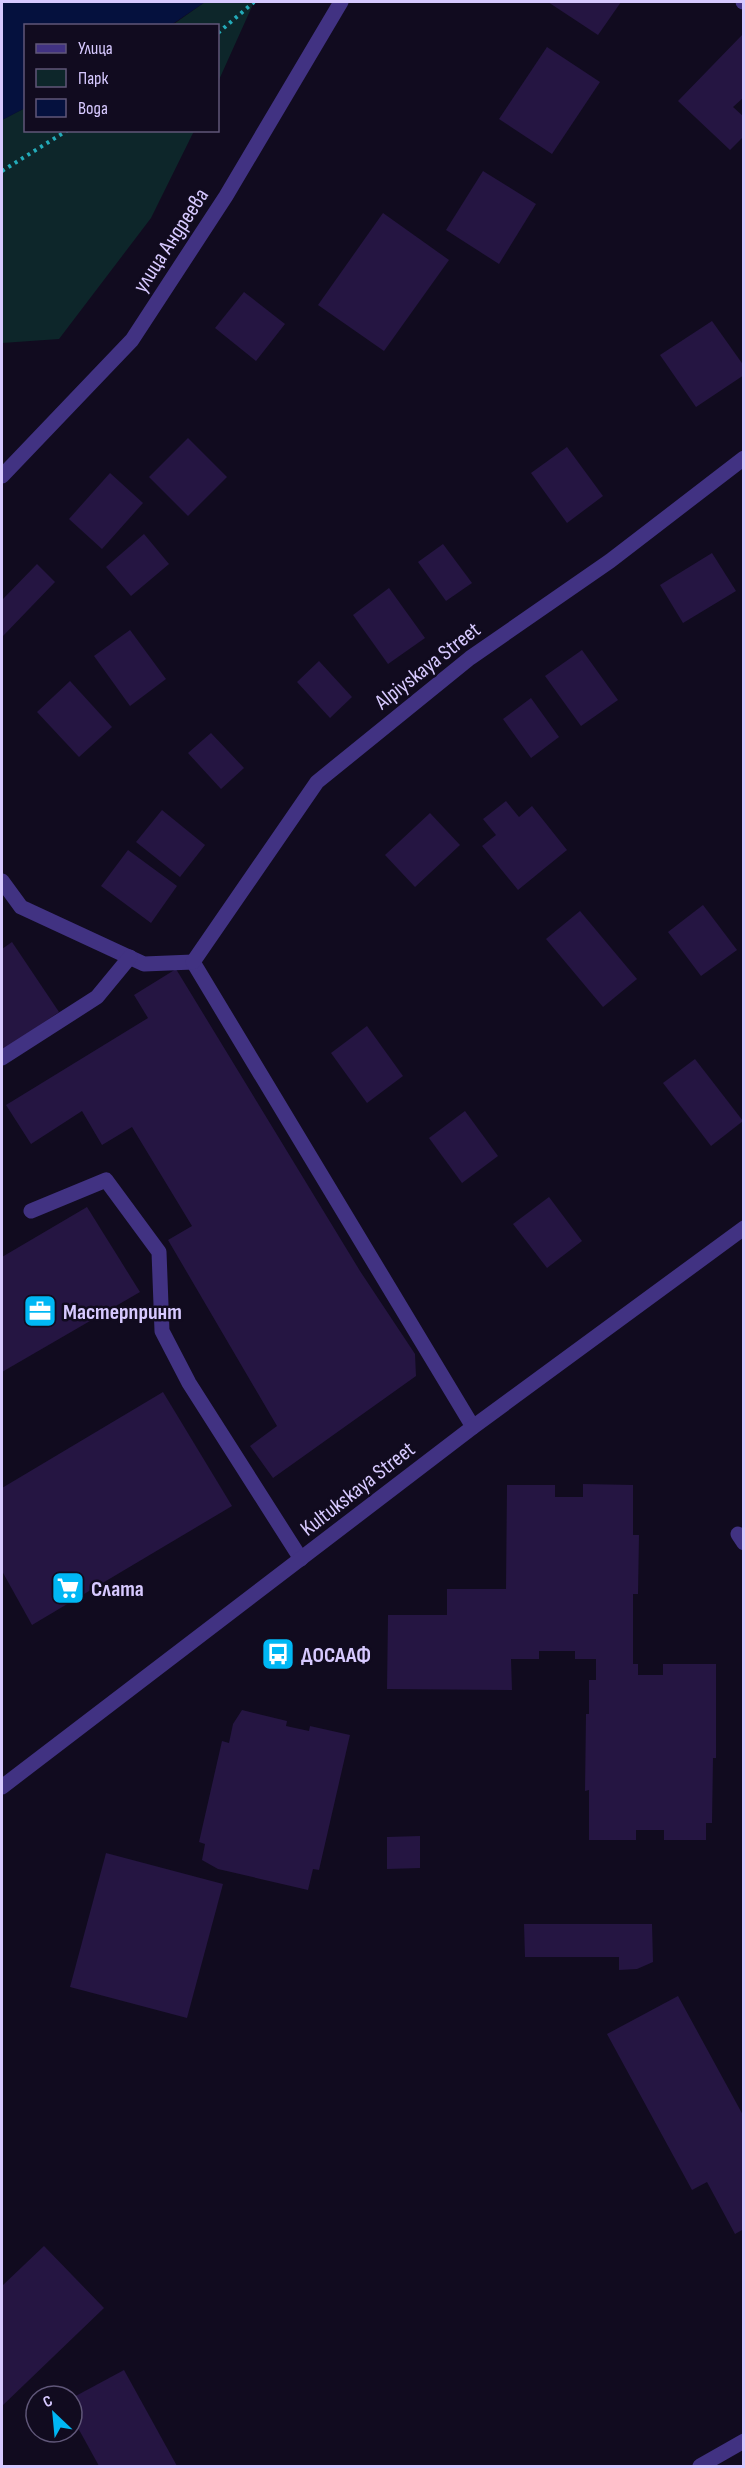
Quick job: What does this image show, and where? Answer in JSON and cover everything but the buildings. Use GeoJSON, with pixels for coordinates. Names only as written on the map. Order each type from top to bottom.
{"type":"FeatureCollection","features":[{"type":"Feature","properties":{"kind":"street","name":"улица Андреева"},"geometry":{"type":"LineString","coordinates":[[2,476],[132,340],[226,196],[341,2]]}},
{"type":"Feature","properties":{"kind":"street","name":"Alpiyskaya Street"},"geometry":{"type":"LineString","coordinates":[[193,962],[317,782],[470,658],[610,561],[744,458]]}},
{"type":"Feature","properties":{"kind":"street"},"geometry":{"type":"LineString","coordinates":[[2,881],[21,907],[144,964],[193,962],[473,1427]]}},
{"type":"Feature","properties":{"kind":"street"},"geometry":{"type":"LineString","coordinates":[[2,1058],[97,997],[129,957]]}},
{"type":"Feature","properties":{"kind":"street"},"geometry":{"type":"LineString","coordinates":[[31,1211],[106,1180],[159,1252],[162,1331],[189,1383],[301,1559]]}},
{"type":"Feature","properties":{"kind":"street","name":"Kultukskaya Street"},"geometry":{"type":"LineString","coordinates":[[2,1787],[473,1427],[744,1228]]}},
{"type":"Feature","properties":{"kind":"street"},"geometry":{"type":"LineString","coordinates":[[700,2466],[744,2441]]}},
{"type":"Feature","properties":{"kind":"path"},"geometry":{"type":"LineString","coordinates":[[219,32],[254,2]]}},
{"type":"Feature","properties":{"kind":"path"},"geometry":{"type":"LineString","coordinates":[[2,171],[66,132]]}},
{"type":"Feature","properties":{"kind":"green space"},"geometry":{"type":"Polygon","coordinates":[[[205,2],[254,2],[219,80],[219,24],[174,24],[205,2]]]}},
{"type":"Feature","properties":{"kind":"green space"},"geometry":{"type":"Polygon","coordinates":[[[24,109],[24,132],[194,132],[151,218],[59,339],[2,343],[2,120],[24,109]]]}},
{"type":"Feature","properties":{"kind":"water"},"geometry":{"type":"Polygon","coordinates":[[[2,2],[205,2],[172,24],[24,24],[24,109],[2,120],[2,2]]]}},
{"type":"Feature","properties":{"kind":"place","name":"Мастерпринт"},"geometry":{"type":"Point","coordinates":[40,1311]}},
{"type":"Feature","properties":{"kind":"place","name":"Слата"},"geometry":{"type":"Point","coordinates":[68,1588]}},
{"type":"Feature","properties":{"kind":"place","name":"ДОСААФ"},"geometry":{"type":"Point","coordinates":[278,1654]}}]}
